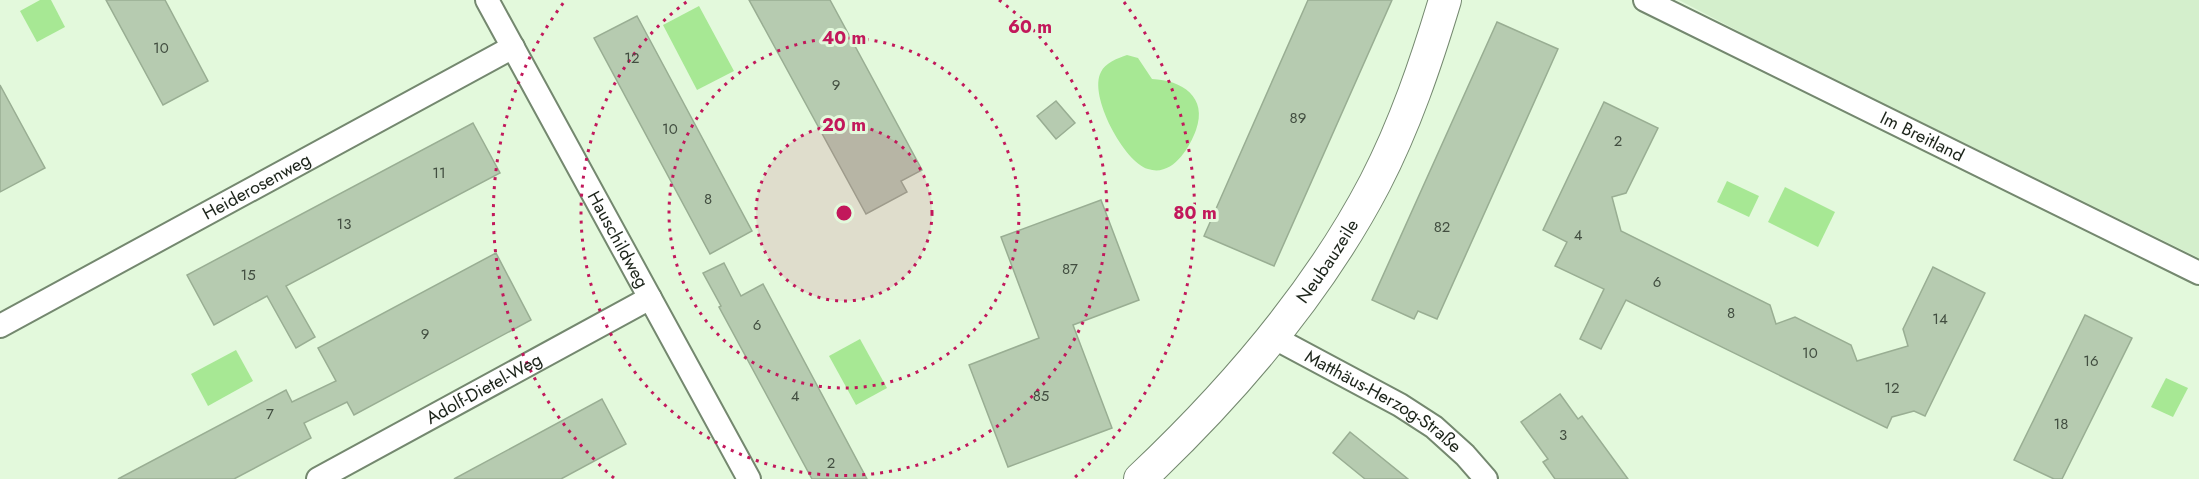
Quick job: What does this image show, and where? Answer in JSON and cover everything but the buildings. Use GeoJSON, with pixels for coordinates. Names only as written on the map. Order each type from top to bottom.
{"type":"FeatureCollection","features":[{"type":"Feature","properties":{"kind":"street","name":"Hauschildweg"},"geometry":{"type":"LineString","coordinates":[[487,0],[749,479]]}},
{"type":"Feature","properties":{"kind":"street","name":"Neubauzeile"},"geometry":{"type":"LineString","coordinates":[[1140,479],[1195,426],[1230,387],[1308,290],[1339,243],[1374,184],[1405,120],[1428,57],[1445,0]]}},
{"type":"Feature","properties":{"kind":"street","name":"Im Breitland"},"geometry":{"type":"LineString","coordinates":[[1645,0],[2199,273]]}},
{"type":"Feature","properties":{"kind":"street","name":"Heiderosenweg"},"geometry":{"type":"LineString","coordinates":[[0,326],[513,48]]}},
{"type":"Feature","properties":{"kind":"street","name":"Adolf-Dietel-Weg"},"geometry":{"type":"LineString","coordinates":[[318,479],[650,298]]}},
{"type":"Feature","properties":{"kind":"street","name":"Matthäus-Herzog-Straße"},"geometry":{"type":"LineString","coordinates":[[1271,336],[1400,405],[1434,427],[1465,455],[1486,479]]}},
{"type":"Feature","properties":{"kind":"shaded area"},"geometry":{"type":"Polygon","coordinates":[[[1679,0],[2199,0],[2199,258],[1782,54],[1679,0]]]}},
{"type":"Feature","properties":{"kind":"green space"},"geometry":{"type":"Polygon","coordinates":[[[40,0],[51,0],[65,27],[37,42],[20,11],[40,0]]]}},
{"type":"Feature","properties":{"kind":"green space"},"geometry":{"type":"Polygon","coordinates":[[[699,6],[734,71],[697,90],[663,25],[699,6]]]}},
{"type":"Feature","properties":{"kind":"green space"},"geometry":{"type":"Polygon","coordinates":[[[1127,55],[1138,58],[1152,79],[1173,83],[1190,92],[1198,108],[1199,118],[1189,145],[1178,160],[1165,169],[1148,169],[1129,154],[1111,127],[1099,96],[1098,82],[1103,69],[1109,63],[1127,55]]]}},
{"type":"Feature","properties":{"kind":"green space"},"geometry":{"type":"Polygon","coordinates":[[[1727,181],[1759,196],[1749,217],[1717,202],[1727,181]]]}},
{"type":"Feature","properties":{"kind":"green space"},"geometry":{"type":"Polygon","coordinates":[[[1785,187],[1835,212],[1818,247],[1768,222],[1785,187]]]}},
{"type":"Feature","properties":{"kind":"green space"},"geometry":{"type":"Polygon","coordinates":[[[860,339],[887,388],[856,405],[829,356],[860,339]]]}},
{"type":"Feature","properties":{"kind":"green space"},"geometry":{"type":"Polygon","coordinates":[[[236,350],[253,381],[208,406],[191,374],[236,350]]]}},
{"type":"Feature","properties":{"kind":"green space"},"geometry":{"type":"Polygon","coordinates":[[[2166,378],[2188,388],[2173,417],[2151,407],[2166,378]]]}}]}
